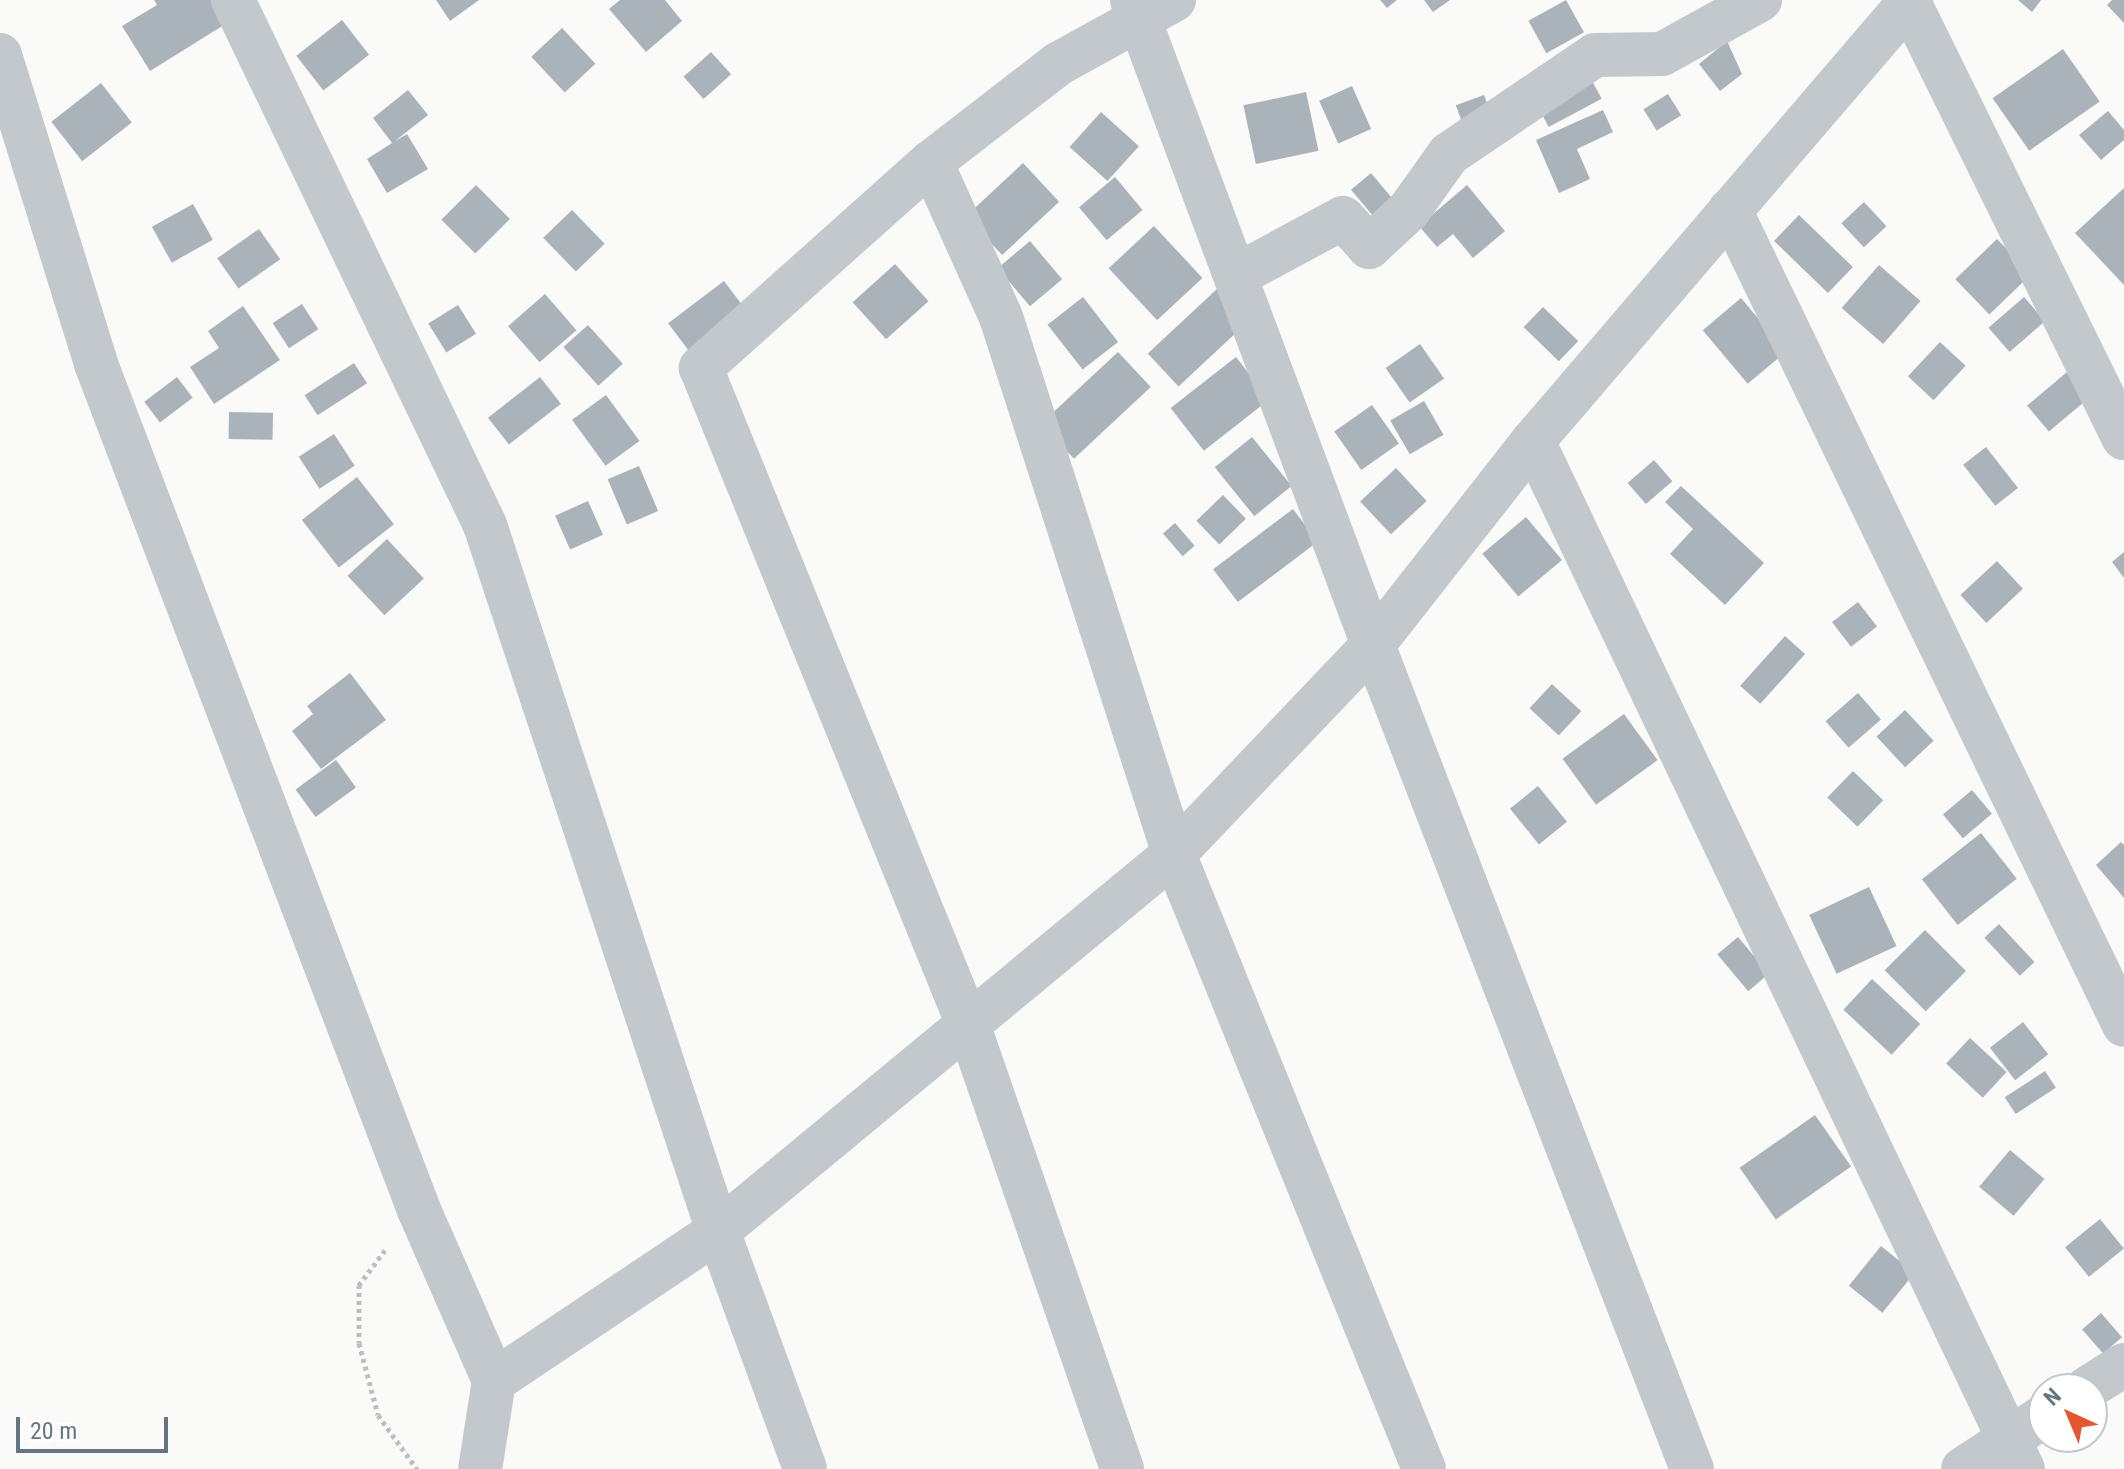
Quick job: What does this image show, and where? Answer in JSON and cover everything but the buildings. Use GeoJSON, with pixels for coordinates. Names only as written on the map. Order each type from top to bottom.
{"type":"FeatureCollection","features":[{"type":"Feature","properties":{"kind":"street"},"geometry":{"type":"LineString","coordinates":[[233,0],[485,525],[718,1231],[805,1469]]}},
{"type":"Feature","properties":{"kind":"street"},"geometry":{"type":"LineString","coordinates":[[1237,275],[1343,218],[1369,247],[1409,210],[1449,154],[1595,55],[1662,54],[1760,0]]}},
{"type":"Feature","properties":{"kind":"street"},"geometry":{"type":"LineString","coordinates":[[494,1381],[718,1231],[969,1027],[1174,854],[1373,645],[1533,441],[1910,1],[2124,438]]}},
{"type":"Feature","properties":{"kind":"street"},"geometry":{"type":"LineString","coordinates":[[1122,1469],[969,1027],[701,368],[931,162],[1058,64],[1149,6],[1237,275],[1373,645],[1692,1469]]}},
{"type":"Feature","properties":{"kind":"street"},"geometry":{"type":"LineString","coordinates":[[0,55],[96,364],[419,1210],[494,1381],[480,1469]]}},
{"type":"Feature","properties":{"kind":"street"},"geometry":{"type":"LineString","coordinates":[[931,162],[1001,317],[1174,854],[1424,1469]]}},
{"type":"Feature","properties":{"kind":"street"},"geometry":{"type":"LineString","coordinates":[[1730,210],[2124,1025]]}},
{"type":"Feature","properties":{"kind":"street"},"geometry":{"type":"LineString","coordinates":[[1533,441],[2026,1441],[1963,1469]]}},
{"type":"Feature","properties":{"kind":"path"},"geometry":{"type":"LineString","coordinates":[[417,1469],[378,1415],[359,1343],[359,1285],[419,1210]]}}]}
